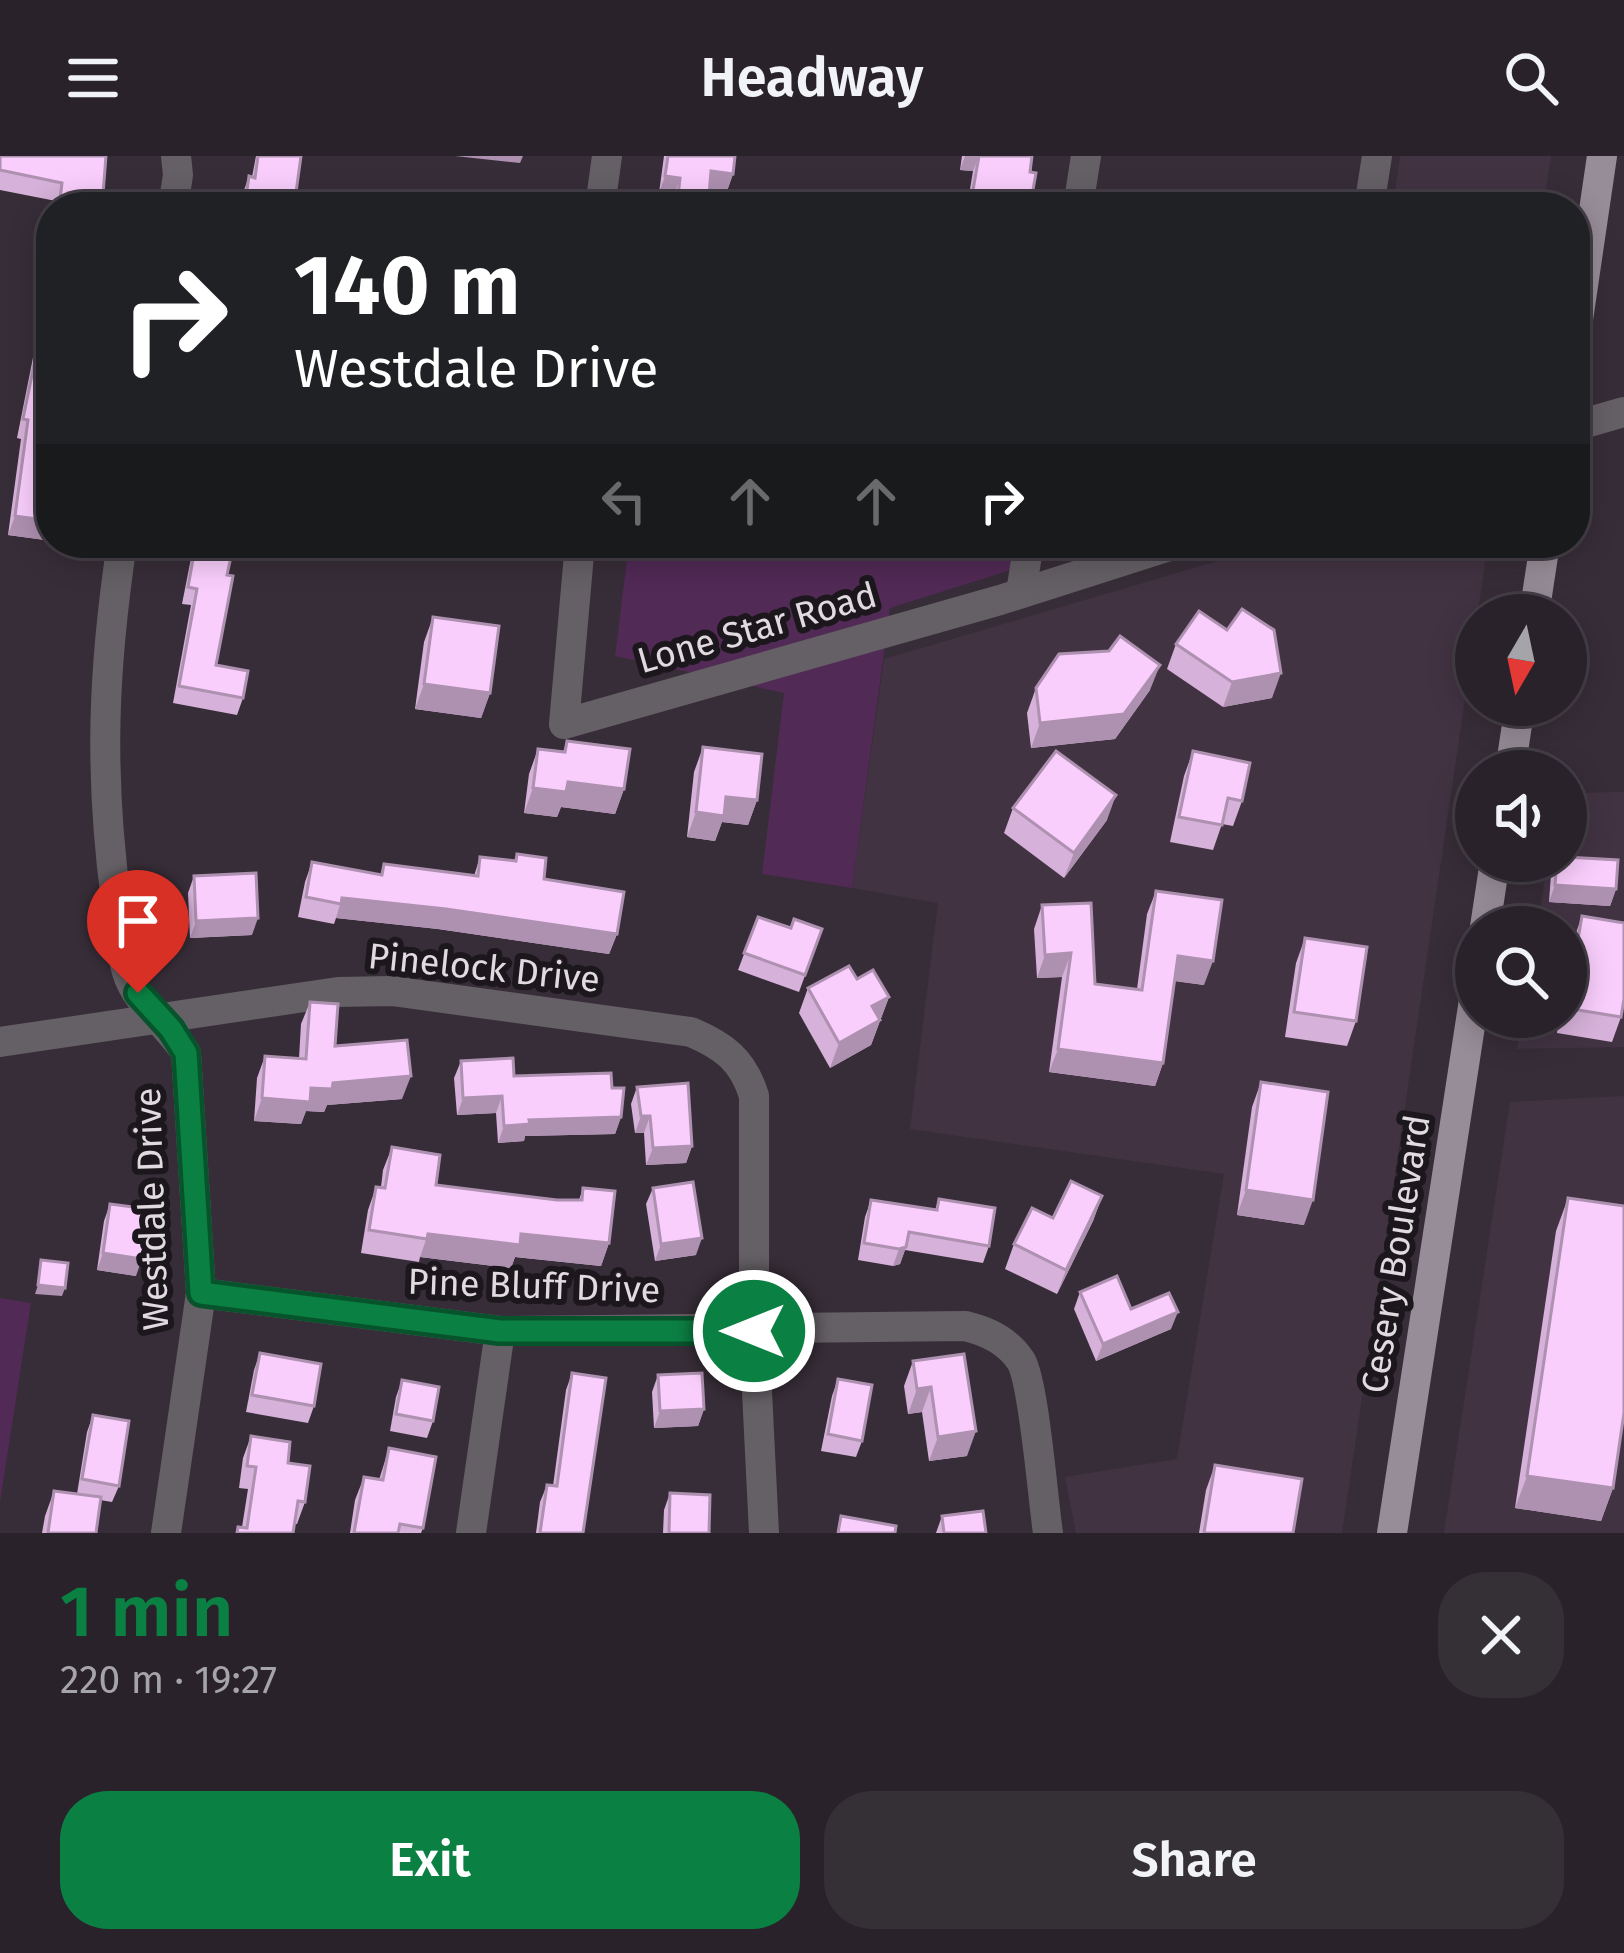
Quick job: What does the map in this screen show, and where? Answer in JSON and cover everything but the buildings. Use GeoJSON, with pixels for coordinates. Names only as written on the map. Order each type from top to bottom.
{"type":"FeatureCollection","features":[{"type":"Feature","properties":{"kind":"main road"},"geometry":{"type":"LineString","coordinates":[[1590,238],[1602,156]]}},
{"type":"Feature","properties":{"kind":"main road"},"geometry":{"type":"LineString","coordinates":[[1537,594],[1543,558]]}},
{"type":"Feature","properties":{"kind":"main road","name":"Cesery Boulevard"},"geometry":{"type":"LineString","coordinates":[[1392,1533],[1468,1038]]}},
{"type":"Feature","properties":{"kind":"street"},"geometry":{"type":"LineString","coordinates":[[175,192],[176,156]]}},
{"type":"Feature","properties":{"kind":"street"},"geometry":{"type":"LineString","coordinates":[[602,192],[607,156]]}},
{"type":"Feature","properties":{"kind":"street"},"geometry":{"type":"LineString","coordinates":[[1080,192],[1086,156]]}},
{"type":"Feature","properties":{"kind":"street"},"geometry":{"type":"LineString","coordinates":[[1371,192],[1377,156]]}},
{"type":"Feature","properties":{"kind":"street"},"geometry":{"type":"LineString","coordinates":[[1590,422],[1624,412]]}},
{"type":"Feature","properties":{"kind":"street","name":"Westdale Drive"},"geometry":{"type":"LineString","coordinates":[[120,558],[108,635],[102,729],[109,847],[127,974],[186,1053],[201,1293],[166,1533]]}},
{"type":"Feature","properties":{"kind":"street","name":"Lone Star Road"},"geometry":{"type":"LineString","coordinates":[[579,558],[564,724],[1131,558]]}},
{"type":"Feature","properties":{"kind":"street"},"geometry":{"type":"LineString","coordinates":[[1022,592],[1027,558]]}},
{"type":"Feature","properties":{"kind":"street","name":"Pinelock Drive"},"geometry":{"type":"LineString","coordinates":[[0,1042],[338,992],[392,991],[691,1032],[723,1046],[738,1061],[754,1096],[754,1331]]}},
{"type":"Feature","properties":{"kind":"street","name":"Pine Bluff Drive"},"geometry":{"type":"LineString","coordinates":[[201,1293],[500,1331],[965,1326],[986,1330],[1005,1344],[1025,1371],[1048,1533]]}},
{"type":"Feature","properties":{"kind":"street"},"geometry":{"type":"LineString","coordinates":[[471,1533],[500,1331]]}},
{"type":"Feature","properties":{"kind":"street"},"geometry":{"type":"LineString","coordinates":[[754,1331],[764,1533]]}},
{"type":"Feature","properties":{"kind":"shaded area"},"geometry":{"type":"Polygon","coordinates":[[[1400,156],[1551,156],[1545,192],[1395,192],[1400,156]]]}},
{"type":"Feature","properties":{"kind":"shaded area"},"geometry":{"type":"Polygon","coordinates":[[[627,558],[1049,558],[890,608],[852,888],[762,874],[784,693],[615,656],[627,558]]]}},
{"type":"Feature","properties":{"kind":"shaded area"},"geometry":{"type":"Polygon","coordinates":[[[1228,558],[1486,558],[1480,594],[1455,594],[1455,726],[1461,726],[1342,1533],[1076,1533],[1065,1477],[1177,1459],[1224,1174],[910,1129],[938,903],[852,888],[884,659],[1228,558]]]}},
{"type":"Feature","properties":{"kind":"shaded area"},"geometry":{"type":"Polygon","coordinates":[[[1624,792],[1624,1047],[1517,1049],[1519,1038],[1587,1038],[1587,906],[1540,906],[1544,882],[1587,882],[1587,793],[1624,792]]]}},
{"type":"Feature","properties":{"kind":"shaded area"},"geometry":{"type":"Polygon","coordinates":[[[1624,1096],[1624,1533],[1444,1533],[1510,1102],[1624,1096]]]}},
{"type":"Feature","properties":{"kind":"shaded area"},"geometry":{"type":"Polygon","coordinates":[[[0,1298],[31,1303],[0,1502],[0,1298]]]}},
{"type":"Feature","properties":{"kind":"route"},"geometry":{"type":"LineString","coordinates":[[138,993],[186,1053],[201,1293],[500,1331],[754,1331]]}}]}
